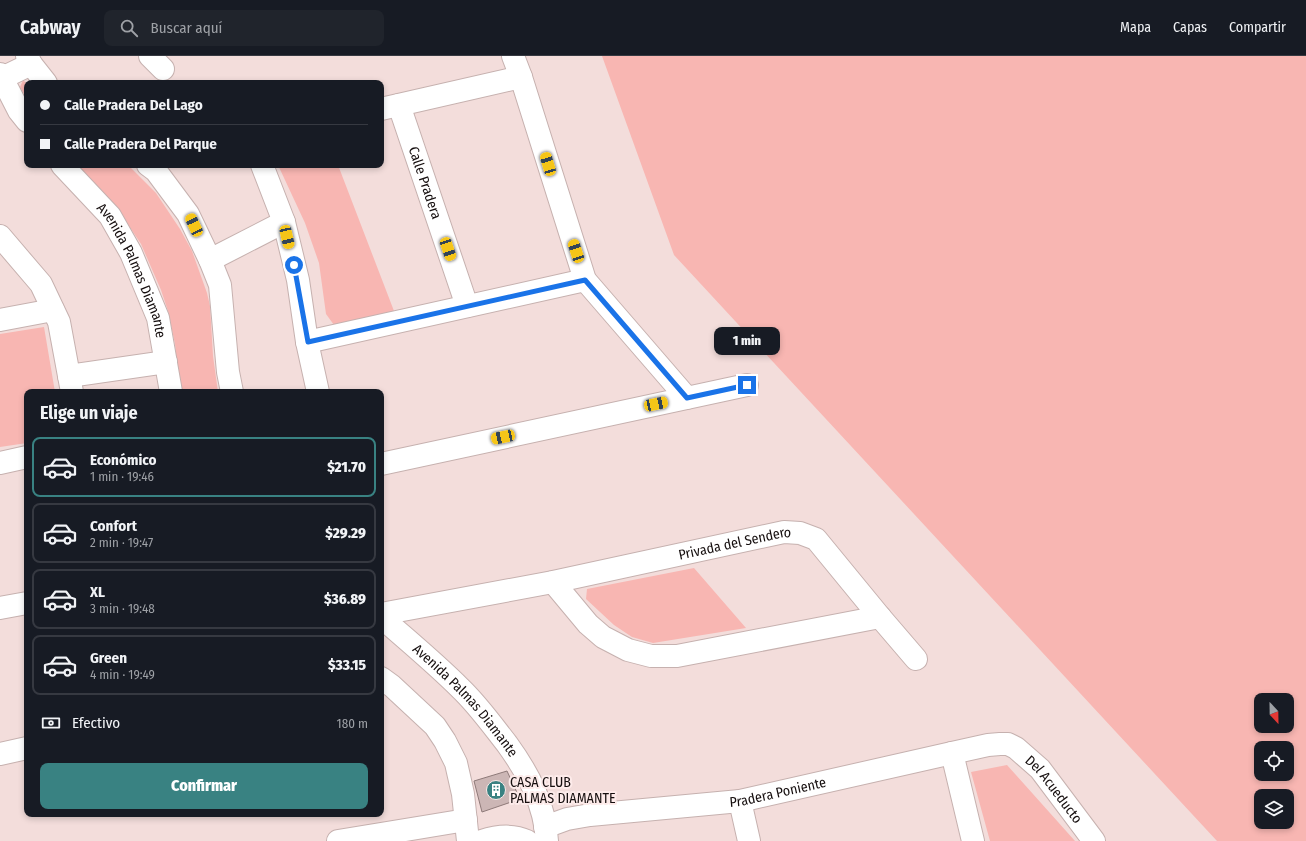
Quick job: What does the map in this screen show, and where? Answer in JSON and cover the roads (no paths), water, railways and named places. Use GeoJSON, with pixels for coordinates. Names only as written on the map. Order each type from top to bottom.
{"type":"FeatureCollection","features":[{"type":"Feature","properties":{"kind":"street"},"geometry":{"type":"LineString","coordinates":[[513,56],[585,280],[687,398]]}},
{"type":"Feature","properties":{"kind":"street"},"geometry":{"type":"LineString","coordinates":[[24,117],[19,111],[1,77],[29,60],[44,80]]}},
{"type":"Feature","properties":{"kind":"street"},"geometry":{"type":"LineString","coordinates":[[390,107],[521,78]]}},
{"type":"Feature","properties":{"kind":"street","name":"Calle Pradera"},"geometry":{"type":"LineString","coordinates":[[390,107],[467,306]]}},
{"type":"Feature","properties":{"kind":"street","name":"Avenida Palmas Diamante"},"geometry":{"type":"LineString","coordinates":[[65,168],[110,216],[131,253],[158,318],[170,389]]}},
{"type":"Feature","properties":{"kind":"street"},"geometry":{"type":"LineString","coordinates":[[152,168],[156,171],[188,214],[220,285],[228,372],[231,389]]}},
{"type":"Feature","properties":{"kind":"street"},"geometry":{"type":"LineString","coordinates":[[263,168],[284,222],[298,280],[317,389]]}},
{"type":"Feature","properties":{"kind":"street"},"geometry":{"type":"LineString","coordinates":[[210,260],[284,222]]}},
{"type":"Feature","properties":{"kind":"street"},"geometry":{"type":"LineString","coordinates":[[0,236],[42,284],[58,322],[71,384],[166,362]]}},
{"type":"Feature","properties":{"kind":"street"},"geometry":{"type":"LineString","coordinates":[[308,342],[585,280]]}},
{"type":"Feature","properties":{"kind":"street"},"geometry":{"type":"LineString","coordinates":[[0,320],[54,310]]}},
{"type":"Feature","properties":{"kind":"street"},"geometry":{"type":"LineString","coordinates":[[384,463],[747,385]]}},
{"type":"Feature","properties":{"kind":"street"},"geometry":{"type":"LineString","coordinates":[[0,463],[24,458]]}},
{"type":"Feature","properties":{"kind":"street","name":"Privada del Sendero"},"geometry":{"type":"LineString","coordinates":[[384,614],[554,582],[784,532],[792,532],[800,533],[816,539],[916,659]]}},
{"type":"Feature","properties":{"kind":"street"},"geometry":{"type":"LineString","coordinates":[[554,582],[588,624],[603,637],[628,650],[651,656],[677,656],[880,617]]}},
{"type":"Feature","properties":{"kind":"street"},"geometry":{"type":"LineString","coordinates":[[0,608],[24,604]]}},
{"type":"Feature","properties":{"kind":"street","name":"Avenida Palmas Diamante"},"geometry":{"type":"LineString","coordinates":[[384,618],[461,688],[490,722],[525,770],[533,787],[546,834]]}},
{"type":"Feature","properties":{"kind":"street"},"geometry":{"type":"LineString","coordinates":[[384,680],[435,726],[446,741],[456,763],[463,794],[468,841]]}},
{"type":"Feature","properties":{"kind":"street","name":"Pradera Poniente"},"geometry":{"type":"LineString","coordinates":[[546,834],[567,819],[590,815],[740,801],[988,745],[1008,744]]}},
{"type":"Feature","properties":{"kind":"street","name":"Del Acueducto"},"geometry":{"type":"LineString","coordinates":[[1008,744],[1016,748],[1040,769],[1094,841]]}},
{"type":"Feature","properties":{"kind":"street"},"geometry":{"type":"LineString","coordinates":[[0,754],[24,749]]}},
{"type":"Feature","properties":{"kind":"street"},"geometry":{"type":"LineString","coordinates":[[952,753],[973,841]]}},
{"type":"Feature","properties":{"kind":"street"},"geometry":{"type":"LineString","coordinates":[[740,801],[749,841]]}},
{"type":"Feature","properties":{"kind":"street"},"geometry":{"type":"LineString","coordinates":[[338,841],[466,820]]}},
{"type":"Feature","properties":{"kind":"street"},"geometry":{"type":"LineString","coordinates":[[482,841],[494,837],[509,836],[527,841]]}},
{"type":"Feature","properties":{"kind":"place","name":"CASA CLUB PALMAS DIAMANTE"},"geometry":{"type":"Point","coordinates":[496,790]}}]}
